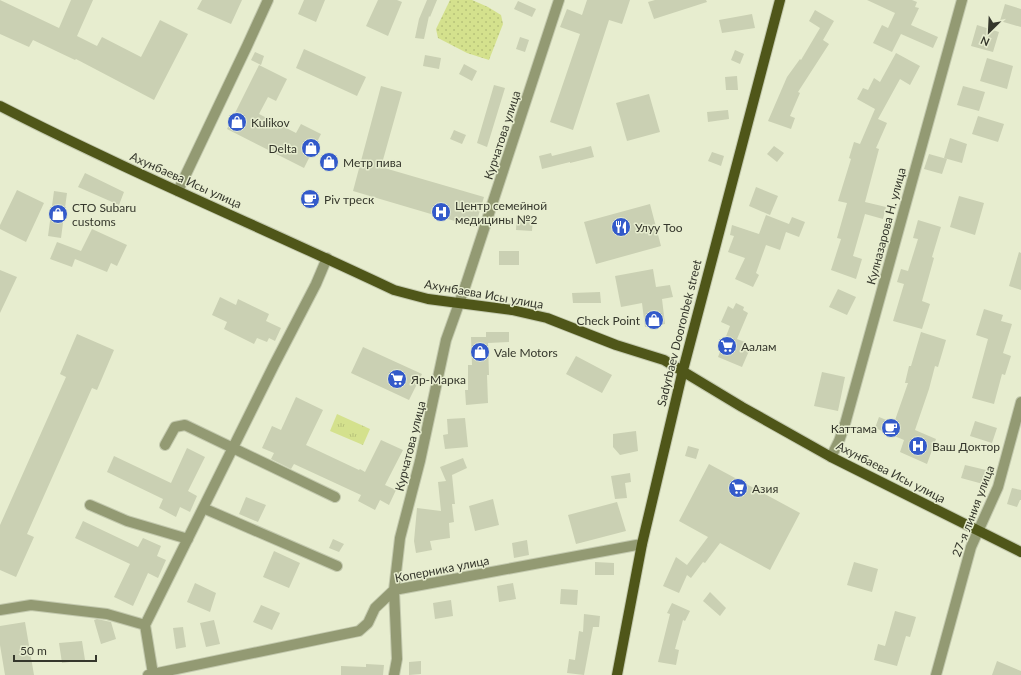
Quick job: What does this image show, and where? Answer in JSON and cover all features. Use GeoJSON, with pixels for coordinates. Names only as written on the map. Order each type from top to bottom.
{"type":"FeatureCollection","features":[{"type":"Feature","properties":{"kind":"main road","name":"Sadyrbaev Dooronbek street"},"geometry":{"type":"LineString","coordinates":[[617,675],[642,544],[682,370],[780,0]]}},
{"type":"Feature","properties":{"kind":"main road","name":"Ахунбаева Исы улица"},"geometry":{"type":"LineString","coordinates":[[0,106],[178,191],[394,290],[428,299],[512,310],[548,318],[616,345],[664,360],[831,457],[1021,552]]}},
{"type":"Feature","properties":{"kind":"street"},"geometry":{"type":"LineString","coordinates":[[178,191],[268,0]]}},
{"type":"Feature","properties":{"kind":"street","name":"Курчатова улица"},"geometry":{"type":"LineString","coordinates":[[394,675],[397,659],[394,590],[400,538],[420,461],[446,340],[460,303],[559,0]]}},
{"type":"Feature","properties":{"kind":"street","name":"Кулназарова Н. улица"},"geometry":{"type":"LineString","coordinates":[[831,457],[845,424],[962,0]]}},
{"type":"Feature","properties":{"kind":"street"},"geometry":{"type":"LineString","coordinates":[[151,675],[145,625],[316,284],[327,258]]}},
{"type":"Feature","properties":{"kind":"street","name":"27-я линия улица"},"geometry":{"type":"LineString","coordinates":[[936,675],[971,547],[998,487],[1021,402]]}},
{"type":"Feature","properties":{"kind":"street"},"geometry":{"type":"LineString","coordinates":[[165,446],[174,427],[185,425],[335,497]]}},
{"type":"Feature","properties":{"kind":"street"},"geometry":{"type":"LineString","coordinates":[[90,505],[127,522],[188,539]]}},
{"type":"Feature","properties":{"kind":"street"},"geometry":{"type":"LineString","coordinates":[[203,508],[337,566]]}},
{"type":"Feature","properties":{"kind":"street","name":"Коперника улица"},"geometry":{"type":"LineString","coordinates":[[151,675],[359,632],[368,623],[376,608],[394,590],[642,544]]}},
{"type":"Feature","properties":{"kind":"street"},"geometry":{"type":"LineString","coordinates":[[0,610],[31,605],[107,614],[145,625]]}},
{"type":"Feature","properties":{"kind":"green space"},"geometry":{"type":"Polygon","coordinates":[[[450,0],[472,0],[501,15],[503,24],[489,60],[467,53],[438,38],[436,29],[450,0]]]}},
{"type":"Feature","properties":{"kind":"green space"},"geometry":{"type":"Polygon","coordinates":[[[337,414],[370,429],[363,445],[330,431],[337,414]]]}},
{"type":"Feature","properties":{"kind":"building"},"geometry":{"type":"Polygon","coordinates":[[[0,0],[59,28],[71,0],[93,0],[77,36],[97,46],[102,37],[141,57],[160,20],[188,34],[154,100],[76,59],[75,60],[33,40],[29,47],[0,34],[0,0]]]}},
{"type":"Feature","properties":{"kind":"building"},"geometry":{"type":"Polygon","coordinates":[[[202,0],[242,0],[231,24],[197,9],[202,0]]]}},
{"type":"Feature","properties":{"kind":"building"},"geometry":{"type":"Polygon","coordinates":[[[304,0],[325,0],[316,22],[298,14],[304,0]]]}},
{"type":"Feature","properties":{"kind":"building"},"geometry":{"type":"Polygon","coordinates":[[[378,0],[397,0],[402,2],[388,36],[366,26],[378,0]]]}},
{"type":"Feature","properties":{"kind":"building"},"geometry":{"type":"Polygon","coordinates":[[[427,0],[437,0],[430,17],[429,16],[424,39],[415,38],[419,19],[427,0]]]}},
{"type":"Feature","properties":{"kind":"building"},"geometry":{"type":"Polygon","coordinates":[[[587,0],[630,0],[622,24],[609,20],[573,130],[550,122],[580,34],[560,27],[567,9],[582,15],[587,0]]]}},
{"type":"Feature","properties":{"kind":"building"},"geometry":{"type":"Polygon","coordinates":[[[655,0],[706,0],[707,2],[654,19],[648,2],[655,0]]]}},
{"type":"Feature","properties":{"kind":"building"},"geometry":{"type":"Polygon","coordinates":[[[867,0],[912,0],[917,2],[915,7],[919,8],[911,25],[938,37],[933,48],[901,34],[892,52],[873,43],[882,25],[888,28],[895,13],[867,0]]]}},
{"type":"Feature","properties":{"kind":"building"},"geometry":{"type":"Polygon","coordinates":[[[518,1],[536,9],[532,17],[514,9],[518,1]]]}},
{"type":"Feature","properties":{"kind":"building"},"geometry":{"type":"Polygon","coordinates":[[[1005,4],[1021,9],[1021,27],[1000,21],[1005,4]]]}},
{"type":"Feature","properties":{"kind":"building"},"geometry":{"type":"Polygon","coordinates":[[[815,10],[834,21],[823,40],[829,44],[798,92],[800,93],[790,116],[795,118],[791,129],[768,121],[787,77],[800,59],[801,60],[820,28],[809,21],[815,10]]]}},
{"type":"Feature","properties":{"kind":"building"},"geometry":{"type":"Polygon","coordinates":[[[752,14],[755,28],[722,33],[719,20],[752,14]]]}},
{"type":"Feature","properties":{"kind":"building"},"geometry":{"type":"Polygon","coordinates":[[[977,25],[999,32],[993,52],[971,46],[977,25]]]}},
{"type":"Feature","properties":{"kind":"building"},"geometry":{"type":"Polygon","coordinates":[[[520,37],[529,40],[525,52],[516,49],[520,37]]]}},
{"type":"Feature","properties":{"kind":"building"},"geometry":{"type":"Polygon","coordinates":[[[304,49],[366,77],[357,96],[296,68],[304,49]]]}},
{"type":"Feature","properties":{"kind":"building"},"geometry":{"type":"Polygon","coordinates":[[[735,50],[744,54],[740,64],[731,60],[735,50]]]}},
{"type":"Feature","properties":{"kind":"building"},"geometry":{"type":"Polygon","coordinates":[[[255,52],[264,56],[261,65],[251,60],[255,52]]]}},
{"type":"Feature","properties":{"kind":"building"},"geometry":{"type":"Polygon","coordinates":[[[896,53],[920,66],[910,85],[900,79],[878,119],[887,123],[876,148],[879,149],[865,202],[886,207],[883,219],[865,214],[853,256],[862,259],[856,279],[831,270],[841,239],[837,238],[847,203],[838,201],[851,159],[849,158],[854,142],[860,144],[875,109],[857,99],[863,88],[868,90],[874,78],[880,82],[896,53]]]}},
{"type":"Feature","properties":{"kind":"building"},"geometry":{"type":"Polygon","coordinates":[[[425,55],[441,58],[439,69],[423,66],[425,55]]]}},
{"type":"Feature","properties":{"kind":"building"},"geometry":{"type":"Polygon","coordinates":[[[987,58],[1013,66],[1007,89],[980,81],[987,58]]]}},
{"type":"Feature","properties":{"kind":"building"},"geometry":{"type":"Polygon","coordinates":[[[464,64],[477,71],[472,81],[459,74],[464,64]]]}},
{"type":"Feature","properties":{"kind":"building"},"geometry":{"type":"Polygon","coordinates":[[[259,65],[287,79],[276,101],[268,97],[259,114],[296,133],[301,124],[321,134],[304,168],[227,129],[259,65]]]}},
{"type":"Feature","properties":{"kind":"building"},"geometry":{"type":"Polygon","coordinates":[[[737,76],[738,90],[726,90],[725,77],[737,76]]]}},
{"type":"Feature","properties":{"kind":"building"},"geometry":{"type":"Polygon","coordinates":[[[494,85],[505,88],[487,147],[477,143],[494,85]]]}},
{"type":"Feature","properties":{"kind":"building"},"geometry":{"type":"Polygon","coordinates":[[[381,86],[402,92],[381,167],[484,197],[475,227],[353,191],[381,86]]]}},
{"type":"Feature","properties":{"kind":"building"},"geometry":{"type":"Polygon","coordinates":[[[963,86],[985,92],[979,111],[957,105],[963,86]]]}},
{"type":"Feature","properties":{"kind":"building"},"geometry":{"type":"Polygon","coordinates":[[[649,94],[660,132],[627,141],[616,103],[649,94]]]}},
{"type":"Feature","properties":{"kind":"building"},"geometry":{"type":"Polygon","coordinates":[[[728,110],[729,119],[708,122],[707,112],[728,110]]]}},
{"type":"Feature","properties":{"kind":"building"},"geometry":{"type":"Polygon","coordinates":[[[978,116],[1004,124],[998,142],[972,134],[978,116]]]}},
{"type":"Feature","properties":{"kind":"building"},"geometry":{"type":"Polygon","coordinates":[[[454,130],[466,135],[462,144],[450,139],[454,130]]]}},
{"type":"Feature","properties":{"kind":"building"},"geometry":{"type":"Polygon","coordinates":[[[950,138],[967,144],[962,163],[944,158],[950,138]]]}},
{"type":"Feature","properties":{"kind":"building"},"geometry":{"type":"Polygon","coordinates":[[[591,146],[594,157],[542,169],[539,156],[551,153],[552,156],[591,146]]]}},
{"type":"Feature","properties":{"kind":"building"},"geometry":{"type":"Polygon","coordinates":[[[774,146],[784,153],[777,162],[767,154],[774,146]]]}},
{"type":"Feature","properties":{"kind":"building"},"geometry":{"type":"Polygon","coordinates":[[[712,152],[724,156],[721,166],[708,161],[712,152]]]}},
{"type":"Feature","properties":{"kind":"building"},"geometry":{"type":"Polygon","coordinates":[[[929,154],[947,159],[942,174],[924,169],[929,154]]]}},
{"type":"Feature","properties":{"kind":"building"},"geometry":{"type":"Polygon","coordinates":[[[85,173],[124,192],[119,205],[78,187],[85,173]]]}},
{"type":"Feature","properties":{"kind":"building"},"geometry":{"type":"Polygon","coordinates":[[[756,187],[778,196],[770,215],[749,206],[756,187]]]}},
{"type":"Feature","properties":{"kind":"building"},"geometry":{"type":"Polygon","coordinates":[[[17,190],[44,203],[26,242],[0,229],[0,225],[17,190]]]}},
{"type":"Feature","properties":{"kind":"building","name":"СТО Subaru customs"},"geometry":{"type":"Polygon","coordinates":[[[54,191],[67,193],[61,238],[48,236],[54,191]]]}},
{"type":"Feature","properties":{"kind":"building","name":"Piv треск"},"geometry":{"type":"Polygon","coordinates":[[[307,191],[317,194],[313,207],[303,204],[307,191]]]}},
{"type":"Feature","properties":{"kind":"building"},"geometry":{"type":"Polygon","coordinates":[[[959,196],[984,203],[975,235],[950,227],[959,196]]]}},
{"type":"Feature","properties":{"kind":"building","name":"Улуу Тоо"},"geometry":{"type":"Polygon","coordinates":[[[650,204],[661,246],[596,264],[584,222],[650,204]]]}},
{"type":"Feature","properties":{"kind":"building"},"geometry":{"type":"Polygon","coordinates":[[[766,215],[789,224],[792,217],[805,222],[799,237],[786,232],[780,250],[766,245],[756,273],[759,275],[753,287],[735,279],[745,258],[728,252],[734,236],[730,235],[732,225],[759,234],[766,215]]]}},
{"type":"Feature","properties":{"kind":"building"},"geometry":{"type":"Polygon","coordinates":[[[517,216],[533,217],[532,231],[516,230],[517,216]]]}},
{"type":"Feature","properties":{"kind":"building"},"geometry":{"type":"Polygon","coordinates":[[[918,220],[941,227],[932,257],[934,258],[922,301],[930,304],[922,329],[893,321],[904,284],[897,282],[901,269],[908,271],[918,239],[913,238],[918,220]]]}},
{"type":"Feature","properties":{"kind":"building"},"geometry":{"type":"Polygon","coordinates":[[[92,229],[127,245],[117,266],[111,263],[107,272],[75,259],[72,267],[50,259],[57,242],[81,251],[92,229]]]}},
{"type":"Feature","properties":{"kind":"building"},"geometry":{"type":"Polygon","coordinates":[[[499,251],[519,251],[519,265],[499,265],[499,251]]]}},
{"type":"Feature","properties":{"kind":"building"},"geometry":{"type":"Polygon","coordinates":[[[1019,252],[1021,253],[1021,290],[1009,286],[1019,252]]]}},
{"type":"Feature","properties":{"kind":"building"},"geometry":{"type":"Polygon","coordinates":[[[653,269],[656,287],[670,285],[673,297],[662,299],[665,324],[645,327],[642,303],[621,307],[615,276],[653,269]]]}},
{"type":"Feature","properties":{"kind":"building"},"geometry":{"type":"Polygon","coordinates":[[[0,270],[17,277],[0,313],[0,270]]]}},
{"type":"Feature","properties":{"kind":"building"},"geometry":{"type":"Polygon","coordinates":[[[838,289],[856,297],[847,315],[829,307],[838,289]]]}},
{"type":"Feature","properties":{"kind":"building"},"geometry":{"type":"Polygon","coordinates":[[[600,292],[601,303],[573,303],[572,293],[600,292]]]}},
{"type":"Feature","properties":{"kind":"building"},"geometry":{"type":"Polygon","coordinates":[[[220,297],[236,305],[238,299],[269,314],[266,321],[281,328],[275,341],[269,338],[267,342],[257,338],[254,344],[224,329],[227,322],[212,315],[220,297]]]}},
{"type":"Feature","properties":{"kind":"building"},"geometry":{"type":"Polygon","coordinates":[[[736,303],[744,307],[743,310],[748,313],[737,339],[745,342],[742,348],[749,351],[742,367],[718,357],[730,326],[721,322],[728,306],[733,309],[736,303]]]}},
{"type":"Feature","properties":{"kind":"building"},"geometry":{"type":"Polygon","coordinates":[[[984,309],[1003,315],[1001,321],[1012,324],[1003,353],[1011,356],[1005,375],[1002,374],[994,404],[972,398],[988,339],[976,335],[984,309]]]}},
{"type":"Feature","properties":{"kind":"building"},"geometry":{"type":"Polygon","coordinates":[[[486,332],[509,332],[509,342],[488,343],[488,403],[466,405],[465,390],[468,390],[468,365],[472,365],[471,337],[486,337],[486,332]]]}},
{"type":"Feature","properties":{"kind":"building"},"geometry":{"type":"Polygon","coordinates":[[[921,332],[946,340],[938,367],[935,366],[915,430],[936,439],[927,464],[900,452],[904,440],[875,428],[879,417],[894,423],[908,383],[905,383],[909,366],[911,366],[921,332]]]}},
{"type":"Feature","properties":{"kind":"building"},"geometry":{"type":"Polygon","coordinates":[[[77,334],[114,350],[97,390],[92,388],[27,534],[34,537],[16,577],[0,570],[0,525],[66,377],[60,374],[77,334]]]}},
{"type":"Feature","properties":{"kind":"building"},"geometry":{"type":"Polygon","coordinates":[[[363,347],[422,374],[409,400],[351,373],[363,347]]]}},
{"type":"Feature","properties":{"kind":"building"},"geometry":{"type":"Polygon","coordinates":[[[576,356],[612,375],[602,393],[566,374],[576,356]]]}},
{"type":"Feature","properties":{"kind":"building"},"geometry":{"type":"Polygon","coordinates":[[[822,372],[845,377],[838,411],[814,406],[822,372]]]}},
{"type":"Feature","properties":{"kind":"building"},"geometry":{"type":"Polygon","coordinates":[[[296,397],[323,410],[306,445],[365,472],[381,440],[403,450],[385,485],[396,490],[389,505],[380,500],[375,510],[358,501],[361,495],[294,464],[291,469],[271,459],[274,453],[262,448],[272,426],[281,430],[296,397]]]}},
{"type":"Feature","properties":{"kind":"building"},"geometry":{"type":"Polygon","coordinates":[[[465,418],[468,447],[445,449],[443,435],[448,434],[447,419],[465,418]]]}},
{"type":"Feature","properties":{"kind":"building"},"geometry":{"type":"Polygon","coordinates":[[[975,421],[997,428],[992,443],[970,436],[975,421]]]}},
{"type":"Feature","properties":{"kind":"building"},"geometry":{"type":"Polygon","coordinates":[[[636,431],[638,451],[620,455],[613,447],[613,434],[636,431]]]}},
{"type":"Feature","properties":{"kind":"building"},"geometry":{"type":"Polygon","coordinates":[[[688,446],[699,449],[696,459],[685,456],[688,446]]]}},
{"type":"Feature","properties":{"kind":"building"},"geometry":{"type":"Polygon","coordinates":[[[187,448],[205,457],[188,491],[197,496],[190,512],[180,507],[176,517],[159,508],[163,499],[107,472],[114,456],[171,483],[187,448]]]}},
{"type":"Feature","properties":{"kind":"building"},"geometry":{"type":"Polygon","coordinates":[[[463,458],[467,468],[452,475],[455,504],[452,504],[454,522],[449,523],[450,538],[430,541],[432,550],[416,553],[414,541],[417,508],[441,511],[438,482],[446,481],[440,467],[463,458]]]}},
{"type":"Feature","properties":{"kind":"building"},"geometry":{"type":"Polygon","coordinates":[[[709,464],[800,513],[770,570],[720,543],[705,563],[703,562],[691,578],[687,575],[679,593],[663,586],[676,557],[687,565],[708,537],[679,521],[709,464]]]}},
{"type":"Feature","properties":{"kind":"building"},"geometry":{"type":"Polygon","coordinates":[[[965,465],[986,470],[983,484],[961,478],[965,465]]]}},
{"type":"Feature","properties":{"kind":"building"},"geometry":{"type":"Polygon","coordinates":[[[630,473],[631,482],[625,483],[627,498],[615,499],[611,476],[630,473]]]}},
{"type":"Feature","properties":{"kind":"building"},"geometry":{"type":"Polygon","coordinates":[[[1012,488],[1021,490],[1021,500],[1017,507],[1007,504],[1012,488]]]}},
{"type":"Feature","properties":{"kind":"building"},"geometry":{"type":"Polygon","coordinates":[[[246,497],[266,505],[258,522],[239,514],[246,497]]]}},
{"type":"Feature","properties":{"kind":"building"},"geometry":{"type":"Polygon","coordinates":[[[493,499],[499,525],[475,531],[469,506],[493,499]]]}},
{"type":"Feature","properties":{"kind":"building"},"geometry":{"type":"Polygon","coordinates":[[[617,502],[626,531],[576,544],[568,515],[617,502]]]}},
{"type":"Feature","properties":{"kind":"building"},"geometry":{"type":"Polygon","coordinates":[[[83,521],[138,547],[143,538],[161,546],[157,556],[166,560],[158,578],[148,573],[133,606],[114,597],[130,564],[75,538],[83,521]]]}},
{"type":"Feature","properties":{"kind":"building"},"geometry":{"type":"Polygon","coordinates":[[[333,539],[344,544],[339,552],[329,548],[333,539]]]}},
{"type":"Feature","properties":{"kind":"building"},"geometry":{"type":"Polygon","coordinates":[[[527,540],[529,555],[514,558],[512,543],[527,540]]]}},
{"type":"Feature","properties":{"kind":"building"},"geometry":{"type":"Polygon","coordinates":[[[274,551],[300,563],[289,588],[263,577],[274,551]]]}},
{"type":"Feature","properties":{"kind":"building"},"geometry":{"type":"Polygon","coordinates":[[[595,562],[614,563],[614,575],[595,575],[595,562]]]}},
{"type":"Feature","properties":{"kind":"building"},"geometry":{"type":"Polygon","coordinates":[[[854,562],[878,569],[872,592],[847,585],[854,562]]]}},
{"type":"Feature","properties":{"kind":"building"},"geometry":{"type":"Polygon","coordinates":[[[195,583],[216,593],[210,612],[187,602],[195,583]]]}},
{"type":"Feature","properties":{"kind":"building"},"geometry":{"type":"Polygon","coordinates":[[[513,583],[516,599],[499,602],[497,586],[513,583]]]}},
{"type":"Feature","properties":{"kind":"building"},"geometry":{"type":"Polygon","coordinates":[[[561,589],[578,590],[577,605],[560,604],[561,589]]]}},
{"type":"Feature","properties":{"kind":"building"},"geometry":{"type":"Polygon","coordinates":[[[710,592],[726,608],[720,616],[703,601],[710,592]]]}},
{"type":"Feature","properties":{"kind":"building"},"geometry":{"type":"Polygon","coordinates":[[[451,600],[453,616],[435,619],[433,603],[451,600]]]}},
{"type":"Feature","properties":{"kind":"building"},"geometry":{"type":"Polygon","coordinates":[[[672,603],[690,611],[685,621],[683,620],[675,649],[679,650],[676,665],[658,662],[670,614],[667,613],[672,603]]]}},
{"type":"Feature","properties":{"kind":"building"},"geometry":{"type":"Polygon","coordinates":[[[261,605],[280,613],[272,630],[253,622],[261,605]]]}},
{"type":"Feature","properties":{"kind":"building"},"geometry":{"type":"Polygon","coordinates":[[[895,611],[916,617],[910,637],[906,636],[897,666],[874,660],[878,644],[885,646],[895,611]]]}},
{"type":"Feature","properties":{"kind":"building"},"geometry":{"type":"Polygon","coordinates":[[[584,614],[600,616],[599,627],[593,627],[584,675],[567,673],[569,659],[575,660],[579,631],[583,632],[584,614]]]}},
{"type":"Feature","properties":{"kind":"building"},"geometry":{"type":"Polygon","coordinates":[[[97,619],[111,622],[116,639],[101,644],[94,620],[97,619]]]}},
{"type":"Feature","properties":{"kind":"building"},"geometry":{"type":"Polygon","coordinates":[[[214,620],[220,644],[206,647],[200,623],[214,620]]]}},
{"type":"Feature","properties":{"kind":"building"},"geometry":{"type":"Polygon","coordinates":[[[25,622],[34,675],[5,675],[0,645],[0,626],[25,622]]]}},
{"type":"Feature","properties":{"kind":"building"},"geometry":{"type":"Polygon","coordinates":[[[183,627],[186,647],[176,649],[173,628],[183,627]]]}},
{"type":"Feature","properties":{"kind":"building"},"geometry":{"type":"Polygon","coordinates":[[[82,641],[85,660],[62,663],[59,643],[82,641]]]}},
{"type":"Feature","properties":{"kind":"building"},"geometry":{"type":"Polygon","coordinates":[[[421,661],[421,674],[409,675],[409,662],[421,661]]]}},
{"type":"Feature","properties":{"kind":"building"},"geometry":{"type":"Polygon","coordinates":[[[997,661],[1021,671],[1021,675],[992,675],[997,661]]]}},
{"type":"Feature","properties":{"kind":"building"},"geometry":{"type":"Polygon","coordinates":[[[366,664],[384,665],[383,675],[341,675],[341,666],[366,667],[366,664]]]}},
{"type":"Feature","properties":{"kind":"place","name":"Kulikov"},"geometry":{"type":"Point","coordinates":[237,122]}},
{"type":"Feature","properties":{"kind":"place","name":"Delta"},"geometry":{"type":"Point","coordinates":[311,148]}},
{"type":"Feature","properties":{"kind":"place","name":"Метр пива"},"geometry":{"type":"Point","coordinates":[329,162]}},
{"type":"Feature","properties":{"kind":"place","name":"Piv треск"},"geometry":{"type":"Point","coordinates":[310,199]}},
{"type":"Feature","properties":{"kind":"place","name":"Центр семейной медицины №2"},"geometry":{"type":"Point","coordinates":[441,212]}},
{"type":"Feature","properties":{"kind":"place","name":"СТО Subaru customs"},"geometry":{"type":"Point","coordinates":[58,214]}},
{"type":"Feature","properties":{"kind":"place","name":"Улуу Тоо"},"geometry":{"type":"Point","coordinates":[621,227]}},
{"type":"Feature","properties":{"kind":"place","name":"Check Point"},"geometry":{"type":"Point","coordinates":[654,320]}},
{"type":"Feature","properties":{"kind":"place","name":"Аалам"},"geometry":{"type":"Point","coordinates":[727,346]}},
{"type":"Feature","properties":{"kind":"place","name":"Vale Motors"},"geometry":{"type":"Point","coordinates":[480,352]}},
{"type":"Feature","properties":{"kind":"place","name":"Яр-Марка"},"geometry":{"type":"Point","coordinates":[397,379]}},
{"type":"Feature","properties":{"kind":"place","name":"Каттама"},"geometry":{"type":"Point","coordinates":[891,428]}},
{"type":"Feature","properties":{"kind":"place","name":"Ваш Доктор"},"geometry":{"type":"Point","coordinates":[918,446]}},
{"type":"Feature","properties":{"kind":"place","name":"Азия"},"geometry":{"type":"Point","coordinates":[738,488]}}]}
